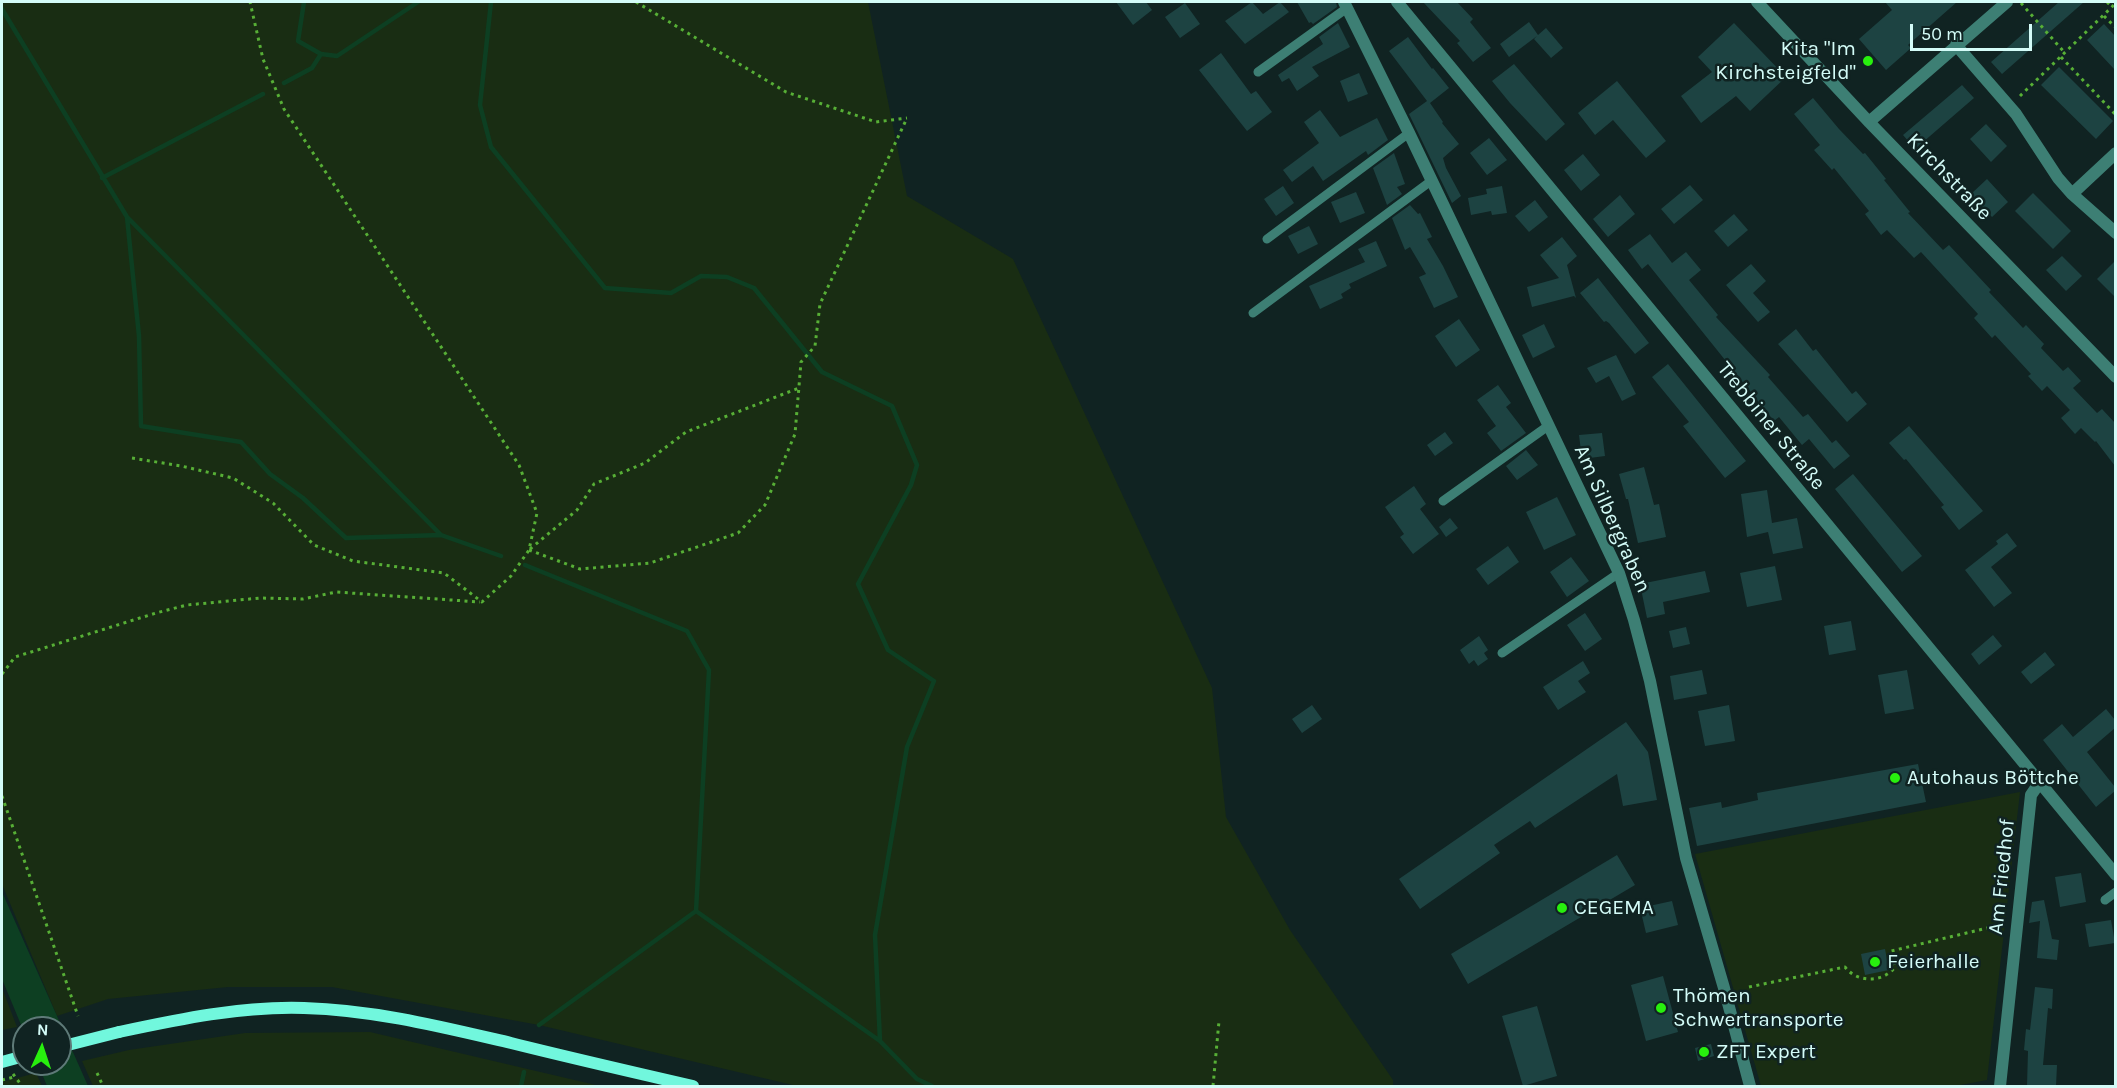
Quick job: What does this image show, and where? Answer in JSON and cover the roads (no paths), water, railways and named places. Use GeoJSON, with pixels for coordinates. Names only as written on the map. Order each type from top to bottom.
{"type":"FeatureCollection","features":[{"type":"Feature","properties":{"kind":"main road"},"geometry":{"type":"LineString","coordinates":[[72,1044],[182,1018],[230,1011],[303,1008],[355,1011],[415,1020],[693,1086]]}},
{"type":"Feature","properties":{"kind":"street","name":"Trebbiner Straße"},"geometry":{"type":"LineString","coordinates":[[1397,2],[2115,875]]}},
{"type":"Feature","properties":{"kind":"street","name":"Kirchstraße"},"geometry":{"type":"LineString","coordinates":[[1757,2],[1869,122],[2115,377]]}},
{"type":"Feature","properties":{"kind":"street"},"geometry":{"type":"LineString","coordinates":[[1869,122],[2007,2]]}},
{"type":"Feature","properties":{"kind":"street","name":"Am Silbergraben"},"geometry":{"type":"LineString","coordinates":[[1345,5],[1410,133],[1619,573],[1650,681],[1686,858],[1750,1086]]}},
{"type":"Feature","properties":{"kind":"street"},"geometry":{"type":"LineString","coordinates":[[1956,45],[2016,114],[2048,163],[2072,194],[2115,233]]}},
{"type":"Feature","properties":{"kind":"street"},"geometry":{"type":"LineString","coordinates":[[2072,194],[2115,153]]}},
{"type":"Feature","properties":{"kind":"street","name":"Am Friedhof"},"geometry":{"type":"LineString","coordinates":[[2000,1086],[2031,795],[2040,782]]}},
{"type":"Feature","properties":{"kind":"lane"},"geometry":{"type":"LineString","coordinates":[[1258,72],[1345,5]]}},
{"type":"Feature","properties":{"kind":"lane"},"geometry":{"type":"LineString","coordinates":[[1267,238],[1410,133]]}},
{"type":"Feature","properties":{"kind":"lane"},"geometry":{"type":"LineString","coordinates":[[1253,313],[1431,181]]}},
{"type":"Feature","properties":{"kind":"lane"},"geometry":{"type":"LineString","coordinates":[[1443,501],[1548,426]]}},
{"type":"Feature","properties":{"kind":"lane"},"geometry":{"type":"LineString","coordinates":[[1502,653],[1619,573]]}},
{"type":"Feature","properties":{"kind":"lane"},"geometry":{"type":"LineString","coordinates":[[2105,900],[2115,892]]}},
{"type":"Feature","properties":{"kind":"waterway"},"geometry":{"type":"LineString","coordinates":[[304,2],[298,41],[321,54],[337,56],[418,2]]}},
{"type":"Feature","properties":{"kind":"waterway"},"geometry":{"type":"LineString","coordinates":[[491,2],[480,105],[491,147],[605,288],[671,293],[701,276],[727,277],[754,288],[822,372],[892,406],[917,465],[911,485],[858,584],[888,650],[934,681],[907,747],[875,935],[880,1041],[917,1079],[932,1086]]}},
{"type":"Feature","properties":{"kind":"waterway"},"geometry":{"type":"LineString","coordinates":[[2,9],[127,217],[441,535],[501,556]]}},
{"type":"Feature","properties":{"kind":"waterway"},"geometry":{"type":"LineString","coordinates":[[284,83],[312,68],[321,54]]}},
{"type":"Feature","properties":{"kind":"waterway"},"geometry":{"type":"LineString","coordinates":[[102,178],[263,94]]}},
{"type":"Feature","properties":{"kind":"waterway"},"geometry":{"type":"LineString","coordinates":[[127,217],[139,336],[141,426],[241,442],[270,474],[303,498],[346,538],[441,535]]}},
{"type":"Feature","properties":{"kind":"waterway"},"geometry":{"type":"LineString","coordinates":[[525,565],[687,631],[709,670],[696,911],[880,1041]]}},
{"type":"Feature","properties":{"kind":"waterway"},"geometry":{"type":"LineString","coordinates":[[539,1025],[696,911]]}},
{"type":"Feature","properties":{"kind":"waterway"},"geometry":{"type":"LineString","coordinates":[[521,1086],[524,1072]]}},
{"type":"Feature","properties":{"kind":"place","name":"Kita \"Im Kirchsteigfeld\""},"geometry":{"type":"Point","coordinates":[1868,61]}},
{"type":"Feature","properties":{"kind":"place","name":"Autohaus Böttche"},"geometry":{"type":"Point","coordinates":[1895,778]}},
{"type":"Feature","properties":{"kind":"place","name":"CEGEMA"},"geometry":{"type":"Point","coordinates":[1562,908]}},
{"type":"Feature","properties":{"kind":"place","name":"Feierhalle"},"geometry":{"type":"Point","coordinates":[1875,962]}},
{"type":"Feature","properties":{"kind":"place","name":"Thömen Schwertransporte"},"geometry":{"type":"Point","coordinates":[1661,1008]}},
{"type":"Feature","properties":{"kind":"place","name":"ZFT Expert"},"geometry":{"type":"Point","coordinates":[1704,1052]}}]}
